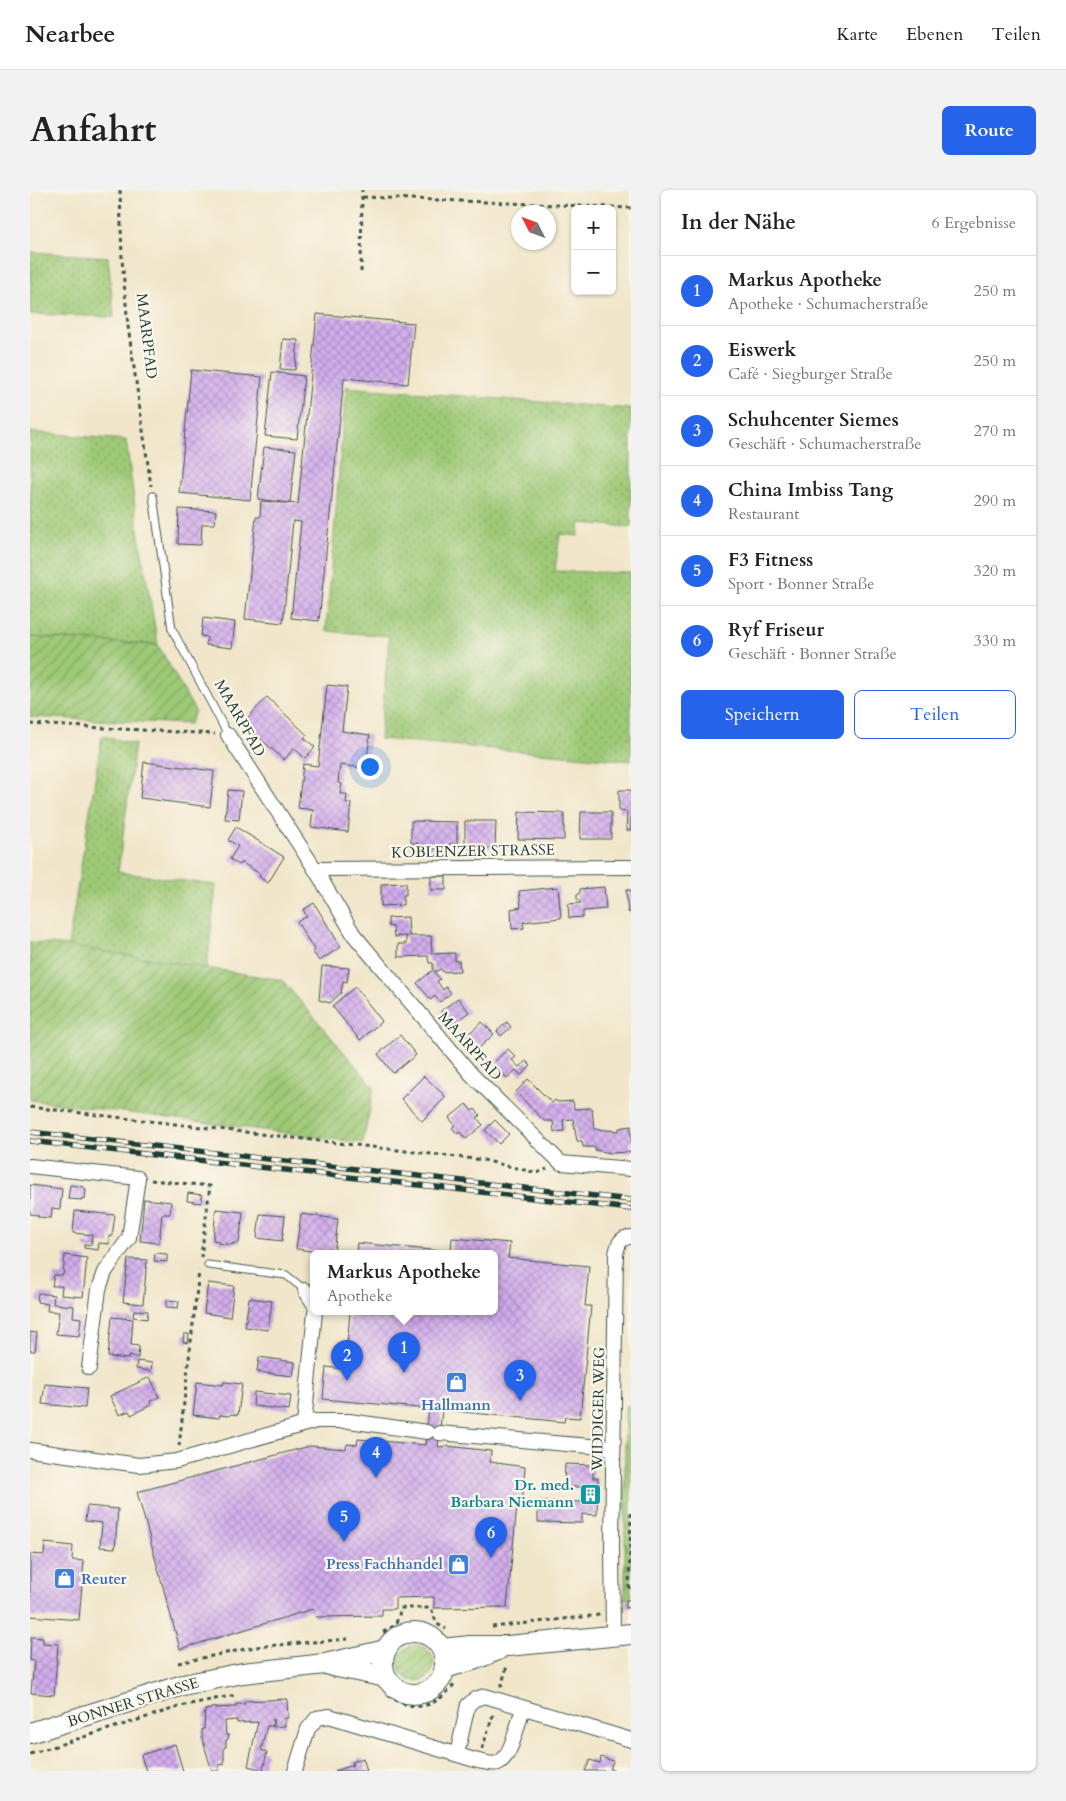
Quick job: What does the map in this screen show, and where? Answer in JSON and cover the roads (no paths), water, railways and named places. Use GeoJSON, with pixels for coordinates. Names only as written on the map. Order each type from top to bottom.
{"type":"FeatureCollection","features":[{"type":"Feature","properties":{"kind":"street","name":"MAARPFAD"},"geometry":{"type":"LineString","coordinates":[[228,735],[315,868],[354,935],[472,1075],[561,1163],[631,1169]]}},
{"type":"Feature","properties":{"kind":"street","name":"KOBLENZER STRASSE"},"geometry":{"type":"LineString","coordinates":[[315,868],[631,867]]}},
{"type":"Feature","properties":{"kind":"street"},"geometry":{"type":"LineString","coordinates":[[30,1166],[138,1178],[129,1238],[105,1272],[99,1289],[90,1368]]}},
{"type":"Feature","properties":{"kind":"street","name":"WIDDIGER WEG"},"geometry":{"type":"LineString","coordinates":[[622,1635],[612,1614],[613,1448],[616,1254],[625,1240]]}},
{"type":"Feature","properties":{"kind":"street"},"geometry":{"type":"LineString","coordinates":[[305,1290],[310,1298]]}},
{"type":"Feature","properties":{"kind":"street"},"geometry":{"type":"LineString","coordinates":[[304,1424],[314,1315]]}},
{"type":"Feature","properties":{"kind":"street"},"geometry":{"type":"LineString","coordinates":[[30,1450],[139,1465],[177,1461],[316,1421],[349,1421],[433,1433],[488,1436],[613,1448]]}},
{"type":"Feature","properties":{"kind":"street"},"geometry":{"type":"LineString","coordinates":[[448,1666],[432,1637],[426,1634],[414,1632],[402,1634],[392,1640],[381,1642],[385,1684],[406,1693],[419,1694],[431,1689],[441,1680],[448,1666],[473,1660],[508,1656],[622,1635]]}},
{"type":"Feature","properties":{"kind":"street","name":"BONNER STRASSE"},"geometry":{"type":"LineString","coordinates":[[30,1733],[183,1684],[243,1673],[326,1664],[381,1642]]}},
{"type":"Feature","properties":{"kind":"street","name":"BONNER STRASSE"},"geometry":{"type":"LineString","coordinates":[[326,1664],[385,1684]]}},
{"type":"Feature","properties":{"kind":"street"},"geometry":{"type":"LineString","coordinates":[[457,1754],[468,1705],[475,1699],[485,1696],[631,1740]]}},
{"type":"Feature","properties":{"kind":"street"},"geometry":{"type":"LineString","coordinates":[[295,1771],[308,1729],[317,1718],[329,1716],[478,1761],[492,1764],[500,1762],[509,1754],[523,1708]]}},
{"type":"Feature","properties":{"kind":"lane","name":"MAARPFAD"},"geometry":{"type":"LineString","coordinates":[[153,496],[172,629],[228,735]]}},
{"type":"Feature","properties":{"kind":"lane"},"geometry":{"type":"LineString","coordinates":[[208,1265],[286,1275],[305,1290]]}},
{"type":"Feature","properties":{"kind":"railway"},"geometry":{"type":"LineString","coordinates":[[30,1132],[631,1200]]}},
{"type":"Feature","properties":{"kind":"railway"},"geometry":{"type":"LineString","coordinates":[[30,1141],[631,1209]]}},
{"type":"Feature","properties":{"kind":"place","name":"Markus Apotheke"},"geometry":{"type":"Point","coordinates":[404,1373]}},
{"type":"Feature","properties":{"kind":"place","name":"Eiswerk"},"geometry":{"type":"Point","coordinates":[347,1381]}},
{"type":"Feature","properties":{"kind":"place","name":"Hallmann"},"geometry":{"type":"Point","coordinates":[456,1382]}},
{"type":"Feature","properties":{"kind":"place","name":"Schuhcenter Siemes"},"geometry":{"type":"Point","coordinates":[520,1401]}},
{"type":"Feature","properties":{"kind":"place","name":"China Imbiss Tang"},"geometry":{"type":"Point","coordinates":[376,1478]}},
{"type":"Feature","properties":{"kind":"place","name":"Dr. med. Barbara Niemann"},"geometry":{"type":"Point","coordinates":[590,1494]}},
{"type":"Feature","properties":{"kind":"place","name":"F3 Fitness"},"geometry":{"type":"Point","coordinates":[344,1542]}},
{"type":"Feature","properties":{"kind":"place","name":"Ryf Friseur"},"geometry":{"type":"Point","coordinates":[491,1558]}},
{"type":"Feature","properties":{"kind":"place","name":"Press Fachhandel"},"geometry":{"type":"Point","coordinates":[459,1564]}},
{"type":"Feature","properties":{"kind":"place","name":"Reuter"},"geometry":{"type":"Point","coordinates":[65,1579]}}]}
